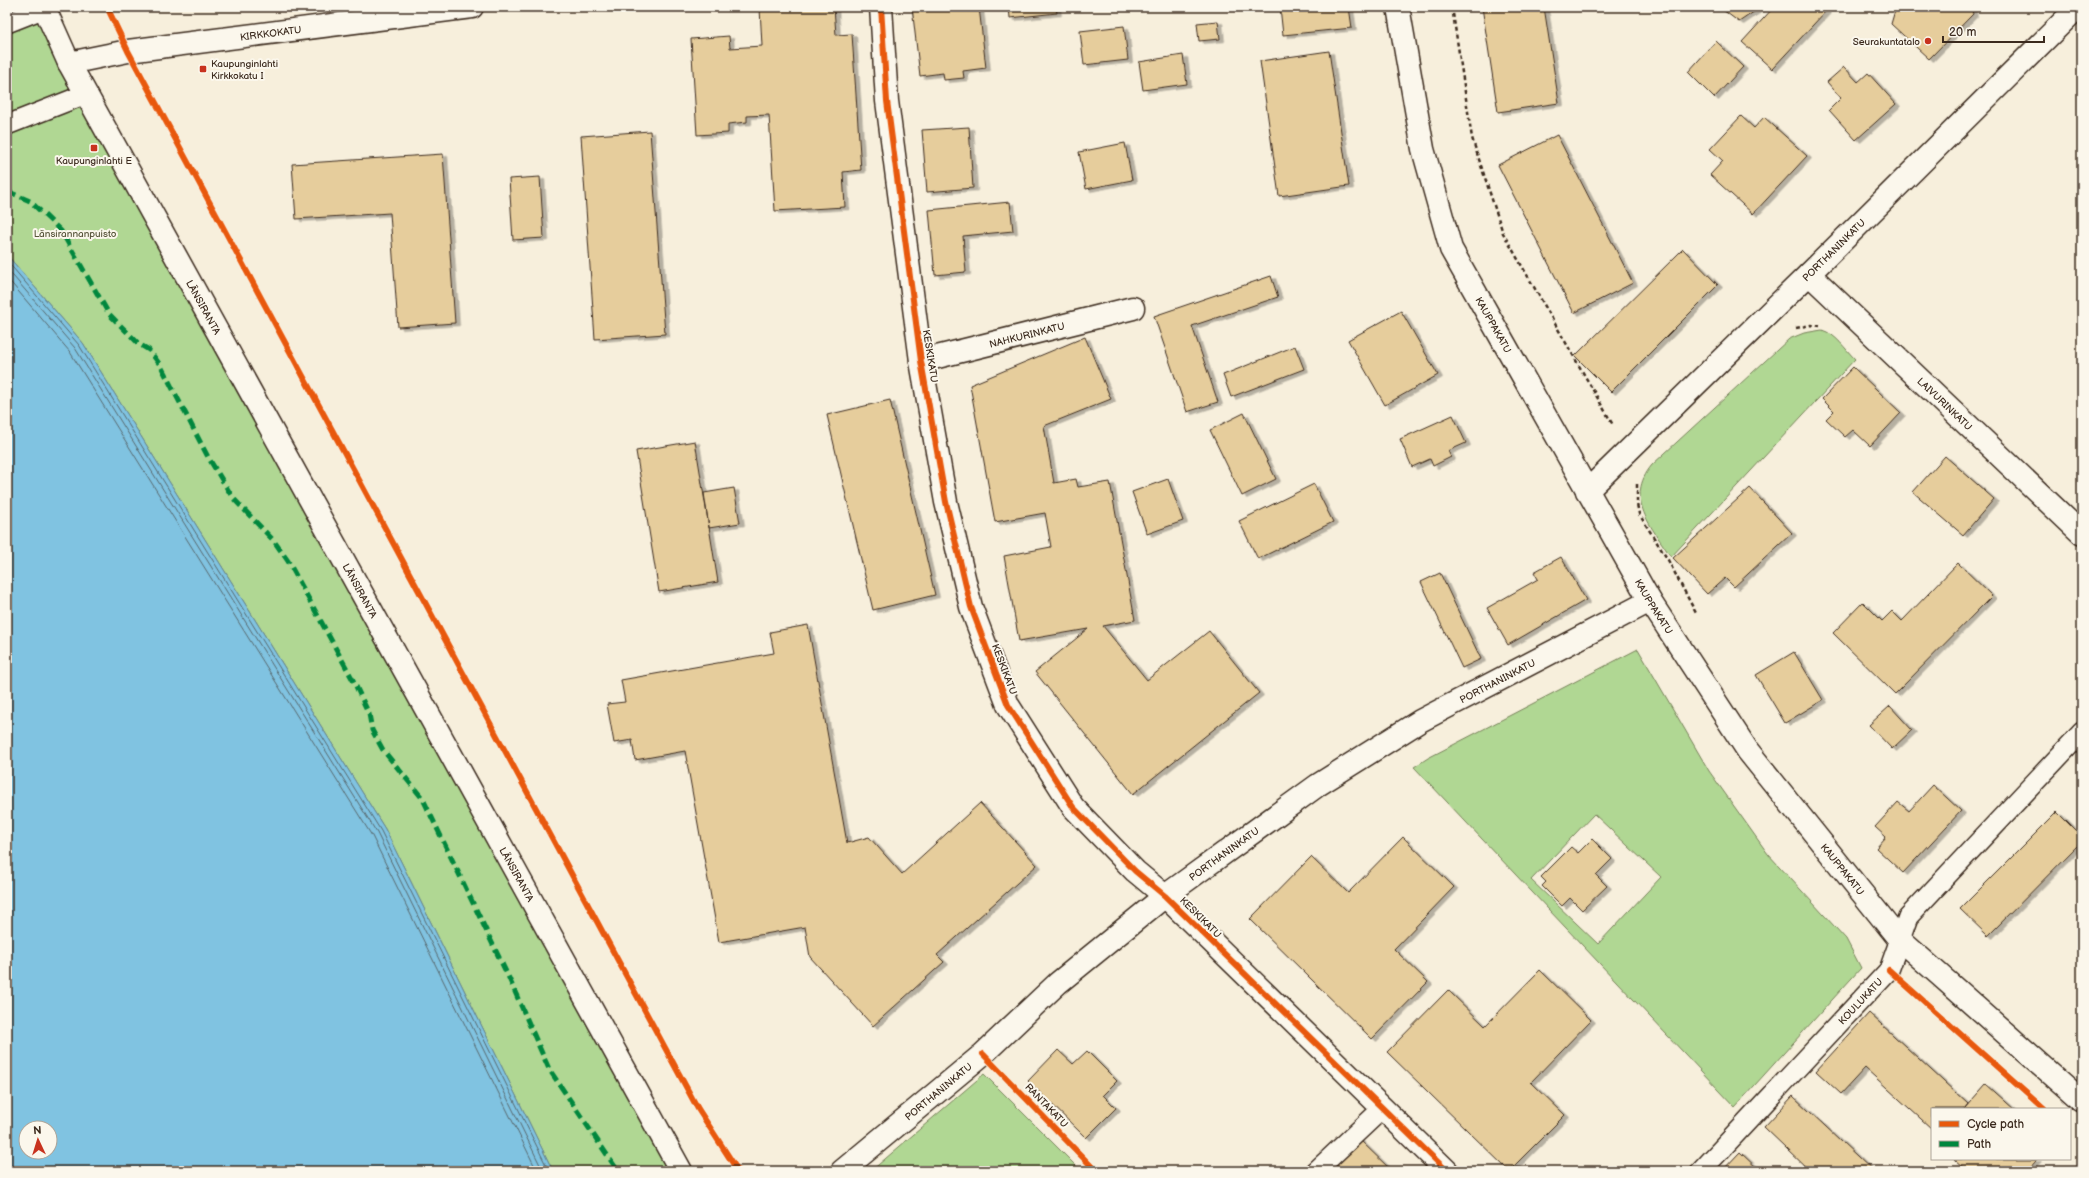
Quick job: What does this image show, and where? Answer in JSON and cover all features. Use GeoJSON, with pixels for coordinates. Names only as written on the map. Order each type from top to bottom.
{"type":"FeatureCollection","features":[{"type":"Feature","properties":{"kind":"street","name":"KIRKKOKATU"},"geometry":{"type":"LineString","coordinates":[[69,63],[128,51],[423,10],[472,7]]}},
{"type":"Feature","properties":{"kind":"street","name":"KESKIKATU"},"geometry":{"type":"LineString","coordinates":[[881,7],[887,101],[921,361],[946,502],[971,607],[1008,705],[1073,807],[1135,871],[1165,896],[1447,1171]]}},
{"type":"Feature","properties":{"kind":"street","name":"KAUPPAKATU"},"geometry":{"type":"LineString","coordinates":[[1398,7],[1422,149],[1451,249],[1650,601],[1748,751],[1899,939],[2082,1101]]}},
{"type":"Feature","properties":{"kind":"street","name":"PORTHANINKATU"},"geometry":{"type":"LineString","coordinates":[[1587,491],[1809,274],[2078,7]]}},
{"type":"Feature","properties":{"kind":"street","name":"LÄNSIRANTA"},"geometry":{"type":"LineString","coordinates":[[44,8],[69,63],[681,1171]]}},
{"type":"Feature","properties":{"kind":"street","name":"LAIVURINKATU"},"geometry":{"type":"LineString","coordinates":[[1809,274],[2082,534]]}},
{"type":"Feature","properties":{"kind":"street","name":"NAHKURINKATU"},"geometry":{"type":"LineString","coordinates":[[921,361],[1133,308]]}},
{"type":"Feature","properties":{"kind":"street","name":"PORTHANINKATU"},"geometry":{"type":"LineString","coordinates":[[842,1171],[983,1054],[1058,983],[1165,896],[1318,785],[1420,721],[1650,601]]}},
{"type":"Feature","properties":{"kind":"lane"},"geometry":{"type":"LineString","coordinates":[[7,23],[44,8]]}},
{"type":"Feature","properties":{"kind":"lane"},"geometry":{"type":"LineString","coordinates":[[7,125],[86,94]]}},
{"type":"Feature","properties":{"kind":"lane","name":"KOULUKATU"},"geometry":{"type":"LineString","coordinates":[[1701,1171],[1889,970],[1908,917],[2082,732]]}},
{"type":"Feature","properties":{"kind":"lane"},"geometry":{"type":"LineString","coordinates":[[1316,1171],[1383,1108]]}},
{"type":"Feature","properties":{"kind":"path"},"geometry":{"type":"LineString","coordinates":[[1637,481],[1636,490],[1639,514],[1668,560],[1697,616]]}},
{"type":"Feature","properties":{"kind":"green space","name":"Länsirannanpuisto"},"geometry":{"type":"Polygon","coordinates":[[[7,7],[32,7],[669,1171],[553,1171],[385,829],[83,343],[7,255],[7,7]]]}},
{"type":"Feature","properties":{"kind":"green space"},"geometry":{"type":"Polygon","coordinates":[[[1822,330],[1836,338],[1855,359],[1671,557],[1649,524],[1644,512],[1640,490],[1644,477],[1652,465],[1789,339],[1804,333],[1822,330]]]}},
{"type":"Feature","properties":{"kind":"green space"},"geometry":{"type":"Polygon","coordinates":[[[1638,649],[1709,771],[1768,854],[1846,939],[1861,968],[1735,1107],[1414,767],[1428,758],[1638,649]],[[1594,814],[1531,880],[1598,944],[1661,877],[1594,814]]]}},
{"type":"Feature","properties":{"kind":"green space"},"geometry":{"type":"Polygon","coordinates":[[[984,1074],[1081,1171],[871,1171],[984,1074]]]}},
{"type":"Feature","properties":{"kind":"water"},"geometry":{"type":"Polygon","coordinates":[[[7,255],[83,343],[385,829],[553,1171],[7,1171],[7,255]]]}},
{"type":"Feature","properties":{"kind":"building"},"geometry":{"type":"Polygon","coordinates":[[[834,7],[836,35],[852,34],[861,170],[843,172],[845,207],[775,211],[769,115],[747,116],[747,122],[728,124],[728,133],[697,135],[691,39],[729,36],[730,48],[762,46],[760,8],[834,7]]]}},
{"type":"Feature","properties":{"kind":"building"},"geometry":{"type":"Polygon","coordinates":[[[912,7],[979,7],[986,68],[963,71],[964,78],[944,80],[943,73],[920,76],[912,7]]]}},
{"type":"Feature","properties":{"kind":"building"},"geometry":{"type":"Polygon","coordinates":[[[1009,7],[1056,7],[1057,13],[1010,18],[1009,7]]]}},
{"type":"Feature","properties":{"kind":"building"},"geometry":{"type":"Polygon","coordinates":[[[1280,7],[1349,7],[1352,28],[1283,35],[1280,7]]]}},
{"type":"Feature","properties":{"kind":"building"},"geometry":{"type":"Polygon","coordinates":[[[1482,7],[1544,7],[1559,103],[1498,112],[1482,7]]]}},
{"type":"Feature","properties":{"kind":"building"},"geometry":{"type":"Polygon","coordinates":[[[1719,7],[1761,7],[1739,22],[1719,7]]]}},
{"type":"Feature","properties":{"kind":"building"},"geometry":{"type":"Polygon","coordinates":[[[1774,7],[1822,7],[1826,11],[1772,69],[1742,42],[1774,7]]]}},
{"type":"Feature","properties":{"kind":"building","name":"Seurakuntatalo"},"geometry":{"type":"Polygon","coordinates":[[[1896,7],[1971,7],[1973,14],[1929,59],[1891,24],[1896,7]]]}},
{"type":"Feature","properties":{"kind":"building"},"geometry":{"type":"Polygon","coordinates":[[[1218,21],[1220,39],[1199,41],[1197,23],[1218,21]]]}},
{"type":"Feature","properties":{"kind":"building"},"geometry":{"type":"Polygon","coordinates":[[[1124,26],[1128,60],[1084,65],[1080,31],[1124,26]]]}},
{"type":"Feature","properties":{"kind":"building"},"geometry":{"type":"Polygon","coordinates":[[[1716,41],[1743,67],[1714,98],[1688,72],[1716,41]]]}},
{"type":"Feature","properties":{"kind":"building"},"geometry":{"type":"Polygon","coordinates":[[[1329,51],[1349,186],[1279,196],[1260,61],[1329,51]]]}},
{"type":"Feature","properties":{"kind":"building"},"geometry":{"type":"Polygon","coordinates":[[[1183,55],[1187,84],[1143,90],[1139,62],[1183,55]]]}},
{"type":"Feature","properties":{"kind":"building"},"geometry":{"type":"Polygon","coordinates":[[[1844,67],[1858,82],[1868,73],[1896,104],[1856,140],[1829,110],[1841,98],[1827,82],[1844,67]]]}},
{"type":"Feature","properties":{"kind":"building"},"geometry":{"type":"Polygon","coordinates":[[[1741,116],[1754,128],[1764,117],[1807,156],[1753,214],[1710,175],[1723,161],[1710,149],[1741,116]]]}},
{"type":"Feature","properties":{"kind":"building"},"geometry":{"type":"Polygon","coordinates":[[[969,127],[973,188],[927,192],[922,130],[969,127]]]}},
{"type":"Feature","properties":{"kind":"building"},"geometry":{"type":"Polygon","coordinates":[[[650,131],[665,334],[595,339],[581,136],[650,131]]]}},
{"type":"Feature","properties":{"kind":"building"},"geometry":{"type":"Polygon","coordinates":[[[1557,135],[1633,283],[1574,313],[1498,165],[1557,135]]]}},
{"type":"Feature","properties":{"kind":"building"},"geometry":{"type":"Polygon","coordinates":[[[1125,143],[1132,180],[1086,189],[1079,152],[1125,143]]]}},
{"type":"Feature","properties":{"kind":"building"},"geometry":{"type":"Polygon","coordinates":[[[443,154],[455,323],[398,327],[390,213],[296,219],[292,164],[443,154]]]}},
{"type":"Feature","properties":{"kind":"building"},"geometry":{"type":"Polygon","coordinates":[[[540,177],[544,238],[513,240],[509,179],[540,177]]]}},
{"type":"Feature","properties":{"kind":"building"},"geometry":{"type":"Polygon","coordinates":[[[1010,202],[1013,231],[963,236],[966,272],[935,275],[929,210],[1010,202]]]}},
{"type":"Feature","properties":{"kind":"building"},"geometry":{"type":"Polygon","coordinates":[[[1683,249],[1718,285],[1611,392],[1575,356],[1683,249]]]}},
{"type":"Feature","properties":{"kind":"building"},"geometry":{"type":"Polygon","coordinates":[[[1271,276],[1278,297],[1192,326],[1218,402],[1187,412],[1154,316],[1271,276]]]}},
{"type":"Feature","properties":{"kind":"building"},"geometry":{"type":"Polygon","coordinates":[[[1401,311],[1438,375],[1385,405],[1348,340],[1401,311]]]}},
{"type":"Feature","properties":{"kind":"building"},"geometry":{"type":"Polygon","coordinates":[[[1085,337],[1111,399],[1044,426],[1054,483],[1076,479],[1078,487],[1110,482],[1135,620],[1103,626],[1147,680],[1209,631],[1259,693],[1133,794],[1035,672],[1088,629],[1019,641],[1004,556],[1051,547],[1045,513],[995,522],[970,385],[1085,337]]]}},
{"type":"Feature","properties":{"kind":"building"},"geometry":{"type":"Polygon","coordinates":[[[1295,346],[1304,369],[1231,397],[1223,375],[1295,346]]]}},
{"type":"Feature","properties":{"kind":"building"},"geometry":{"type":"Polygon","coordinates":[[[1853,367],[1901,413],[1870,446],[1853,430],[1845,437],[1826,419],[1834,411],[1822,399],[1853,367]]]}},
{"type":"Feature","properties":{"kind":"building"},"geometry":{"type":"Polygon","coordinates":[[[890,400],[935,595],[873,610],[827,415],[890,400]]]}},
{"type":"Feature","properties":{"kind":"building"},"geometry":{"type":"Polygon","coordinates":[[[1244,413],[1276,479],[1242,496],[1210,430],[1244,413]]]}},
{"type":"Feature","properties":{"kind":"building"},"geometry":{"type":"Polygon","coordinates":[[[1453,415],[1466,443],[1448,451],[1451,457],[1433,466],[1430,459],[1412,467],[1400,439],[1453,415]]]}},
{"type":"Feature","properties":{"kind":"building"},"geometry":{"type":"Polygon","coordinates":[[[695,441],[718,582],[659,592],[636,451],[695,441]]]}},
{"type":"Feature","properties":{"kind":"building"},"geometry":{"type":"Polygon","coordinates":[[[1945,456],[1994,499],[1963,535],[1913,492],[1945,456]]]}},
{"type":"Feature","properties":{"kind":"building"},"geometry":{"type":"Polygon","coordinates":[[[1168,479],[1183,521],[1147,534],[1132,492],[1168,479]]]}},
{"type":"Feature","properties":{"kind":"building"},"geometry":{"type":"Polygon","coordinates":[[[1314,484],[1333,522],[1258,559],[1239,521],[1314,484]]]}},
{"type":"Feature","properties":{"kind":"building"},"geometry":{"type":"Polygon","coordinates":[[[734,488],[740,523],[709,528],[704,493],[734,488]]]}},
{"type":"Feature","properties":{"kind":"building"},"geometry":{"type":"Polygon","coordinates":[[[1750,488],[1792,533],[1734,587],[1725,578],[1707,594],[1673,558],[1750,488]]]}},
{"type":"Feature","properties":{"kind":"building"},"geometry":{"type":"Polygon","coordinates":[[[1561,557],[1586,600],[1508,645],[1487,608],[1538,579],[1534,572],[1561,557]]]}},
{"type":"Feature","properties":{"kind":"building"},"geometry":{"type":"Polygon","coordinates":[[[1958,563],[1992,596],[1895,694],[1833,633],[1863,602],[1882,621],[1892,611],[1902,621],[1958,563]]]}},
{"type":"Feature","properties":{"kind":"building"},"geometry":{"type":"Polygon","coordinates":[[[1440,573],[1481,659],[1462,668],[1421,582],[1440,573]]]}},
{"type":"Feature","properties":{"kind":"building"},"geometry":{"type":"Polygon","coordinates":[[[808,625],[847,843],[869,837],[902,874],[980,803],[1037,865],[937,955],[944,962],[873,1026],[810,957],[805,927],[719,942],[685,751],[635,760],[632,740],[614,743],[607,704],[625,702],[621,680],[774,653],[770,632],[808,625]]]}},
{"type":"Feature","properties":{"kind":"building"},"geometry":{"type":"Polygon","coordinates":[[[1794,652],[1823,700],[1785,723],[1756,675],[1794,652]]]}},
{"type":"Feature","properties":{"kind":"building"},"geometry":{"type":"Polygon","coordinates":[[[1890,706],[1912,730],[1892,749],[1869,725],[1890,706]]]}},
{"type":"Feature","properties":{"kind":"building"},"geometry":{"type":"Polygon","coordinates":[[[1933,785],[1961,811],[1903,873],[1876,848],[1886,837],[1875,827],[1898,802],[1909,811],[1933,785]]]}},
{"type":"Feature","properties":{"kind":"building"},"geometry":{"type":"Polygon","coordinates":[[[2057,812],[2082,837],[2082,841],[1988,936],[1960,909],[2057,812]]]}},
{"type":"Feature","properties":{"kind":"building"},"geometry":{"type":"Polygon","coordinates":[[[1403,837],[1454,887],[1394,949],[1428,982],[1372,1039],[1250,919],[1311,857],[1348,893],[1403,837]]]}},
{"type":"Feature","properties":{"kind":"building"},"geometry":{"type":"Polygon","coordinates":[[[1592,839],[1612,859],[1596,875],[1607,886],[1582,910],[1570,898],[1562,906],[1542,886],[1546,882],[1541,877],[1571,847],[1578,853],[1592,839]]]}},
{"type":"Feature","properties":{"kind":"building"},"geometry":{"type":"Polygon","coordinates":[[[1540,970],[1591,1020],[1531,1082],[1565,1115],[1509,1171],[1387,1052],[1448,990],[1485,1026],[1540,970]]]}},
{"type":"Feature","properties":{"kind":"building"},"geometry":{"type":"Polygon","coordinates":[[[1869,1013],[1968,1104],[1965,1108],[1931,1108],[1931,1128],[1865,1068],[1841,1094],[1816,1071],[1869,1013]]]}},
{"type":"Feature","properties":{"kind":"building"},"geometry":{"type":"Polygon","coordinates":[[[1058,1050],[1073,1064],[1087,1051],[1117,1081],[1103,1095],[1116,1108],[1086,1138],[1028,1081],[1058,1050]]]}},
{"type":"Feature","properties":{"kind":"building"},"geometry":{"type":"Polygon","coordinates":[[[1986,1084],[2013,1108],[1965,1108],[1986,1084]]]}},
{"type":"Feature","properties":{"kind":"building"},"geometry":{"type":"Polygon","coordinates":[[[1793,1096],[1873,1171],[1810,1171],[1764,1127],[1793,1096]]]}},
{"type":"Feature","properties":{"kind":"building"},"geometry":{"type":"Polygon","coordinates":[[[1358,1138],[1392,1171],[1325,1171],[1358,1138]]]}},
{"type":"Feature","properties":{"kind":"building"},"geometry":{"type":"Polygon","coordinates":[[[1740,1152],[1760,1171],[1722,1171],[1740,1152]]]}},
{"type":"Feature","properties":{"kind":"building"},"geometry":{"type":"Polygon","coordinates":[[[1954,1160],[2036,1160],[2026,1171],[1966,1171],[1954,1160]]]}},
{"type":"Feature","properties":{"kind":"marked path"},"geometry":{"type":"LineString","coordinates":[[7,191],[30,201],[61,231],[109,314],[139,344],[149,350],[161,366],[208,457],[233,498],[274,541],[288,561],[353,680],[369,714],[372,730],[383,750],[423,799],[508,976],[549,1069],[618,1171]]}},
{"type":"Feature","properties":{"kind":"cycle path"},"geometry":{"type":"LineString","coordinates":[[107,7],[128,51],[698,1109],[738,1171]]}},
{"type":"Feature","properties":{"kind":"cycle path"},"geometry":{"type":"LineString","coordinates":[[881,7],[887,101],[921,361],[946,502],[971,607],[1008,705],[1073,807],[1135,871],[1165,896],[1447,1171]]}},
{"type":"Feature","properties":{"kind":"cycle path"},"geometry":{"type":"LineString","coordinates":[[1889,970],[2043,1108]]}},
{"type":"Feature","properties":{"kind":"cycle path","name":"RANTAKATU"},"geometry":{"type":"LineString","coordinates":[[983,1054],[1096,1171]]}},
{"type":"Feature","properties":{"kind":"place","name":"Seurakuntatalo"},"geometry":{"type":"Point","coordinates":[1928,41]}},
{"type":"Feature","properties":{"kind":"place","name":"Kaupunginlahti Kirkkokatu I"},"geometry":{"type":"Point","coordinates":[203,69]}},
{"type":"Feature","properties":{"kind":"place","name":"Kaupunginlahti E"},"geometry":{"type":"Point","coordinates":[94,148]}}]}
